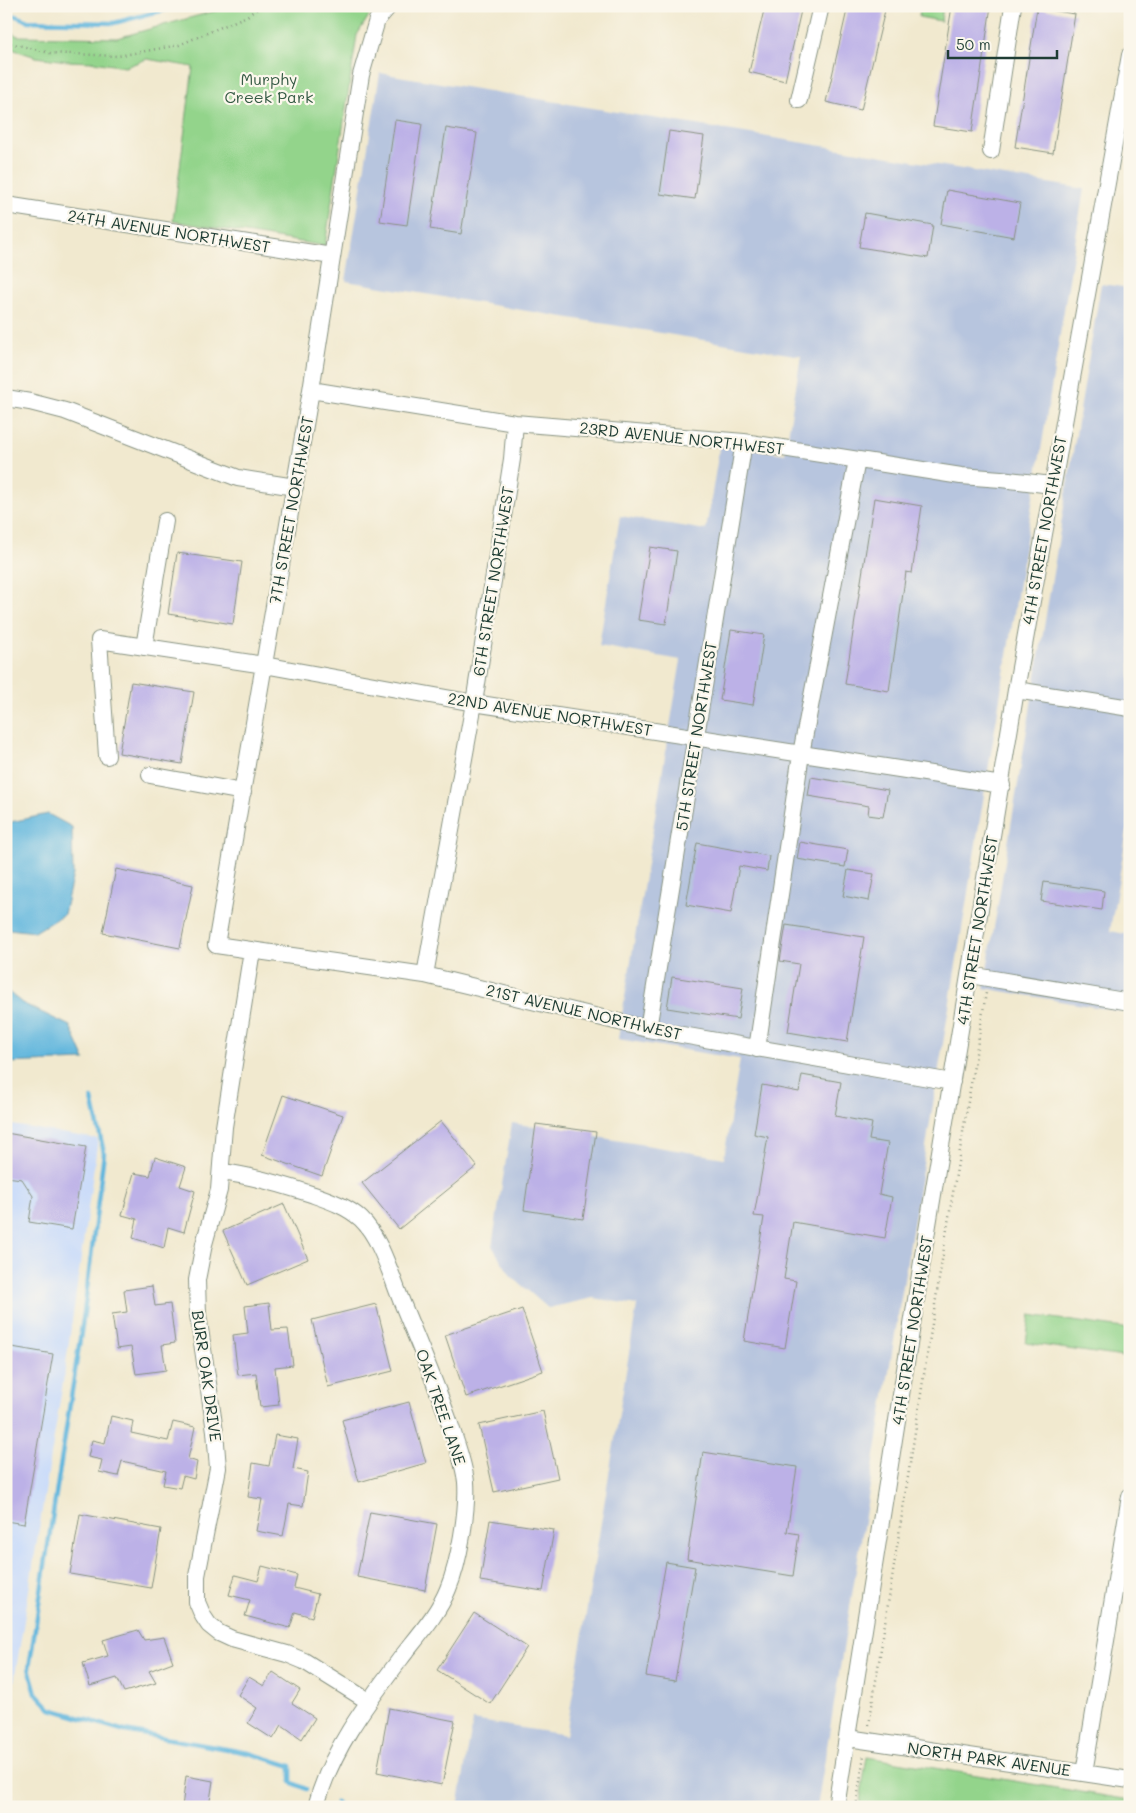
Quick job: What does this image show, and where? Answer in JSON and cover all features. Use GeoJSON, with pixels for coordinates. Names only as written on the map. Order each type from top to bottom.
{"type":"FeatureCollection","features":[{"type":"Feature","properties":{"kind":"street","name":"7TH STREET NORTHWEST"},"geometry":{"type":"LineString","coordinates":[[216,945],[295,488],[361,75],[377,20],[389,6]]}},
{"type":"Feature","properties":{"kind":"street"},"geometry":{"type":"LineString","coordinates":[[799,100],[821,6]]}},
{"type":"Feature","properties":{"kind":"street"},"geometry":{"type":"LineString","coordinates":[[991,151],[1013,6]]}},
{"type":"Feature","properties":{"kind":"street","name":"4TH STREET NORTHWEST"},"geometry":{"type":"LineString","coordinates":[[836,1807],[921,1268],[1002,785],[1016,690],[1130,55]]}},
{"type":"Feature","properties":{"kind":"street","name":"24TH AVENUE NORTHWEST"},"geometry":{"type":"LineString","coordinates":[[6,205],[332,256]]}},
{"type":"Feature","properties":{"kind":"street","name":"23RD AVENUE NORTHWEST"},"geometry":{"type":"LineString","coordinates":[[311,390],[515,423],[744,442],[961,476],[1052,485]]}},
{"type":"Feature","properties":{"kind":"street"},"geometry":{"type":"LineString","coordinates":[[6,398],[65,411],[238,478],[295,488]]}},
{"type":"Feature","properties":{"kind":"street","name":"6TH STREET NORTHWEST"},"geometry":{"type":"LineString","coordinates":[[425,976],[474,703],[512,459],[515,423]]}},
{"type":"Feature","properties":{"kind":"street","name":"5TH STREET NORTHWEST"},"geometry":{"type":"LineString","coordinates":[[648,1029],[744,442]]}},
{"type":"Feature","properties":{"kind":"street"},"geometry":{"type":"LineString","coordinates":[[757,1049],[801,754],[857,460]]}},
{"type":"Feature","properties":{"kind":"street"},"geometry":{"type":"LineString","coordinates":[[144,647],[165,521]]}},
{"type":"Feature","properties":{"kind":"street","name":"22ND AVENUE NORTHWEST"},"geometry":{"type":"LineString","coordinates":[[107,756],[99,640],[264,665],[474,703],[1002,785]]}},
{"type":"Feature","properties":{"kind":"street"},"geometry":{"type":"LineString","coordinates":[[1016,690],[1130,708]]}},
{"type":"Feature","properties":{"kind":"street"},"geometry":{"type":"LineString","coordinates":[[150,776],[243,792]]}},
{"type":"Feature","properties":{"kind":"street","name":"21ST AVENUE NORTHWEST"},"geometry":{"type":"LineString","coordinates":[[216,945],[425,976],[648,1029],[952,1082]]}},
{"type":"Feature","properties":{"kind":"street","name":"BURR OAK DRIVE"},"geometry":{"type":"LineString","coordinates":[[252,950],[224,1127],[222,1172],[218,1197],[202,1254],[197,1280],[198,1315],[215,1431],[218,1468],[197,1576],[197,1602],[209,1626],[219,1633],[232,1639],[287,1654],[304,1661],[368,1701]]}},
{"type":"Feature","properties":{"kind":"street"},"geometry":{"type":"LineString","coordinates":[[970,975],[1130,1002]]}},
{"type":"Feature","properties":{"kind":"street","name":"OAK TREE LANE"},"geometry":{"type":"LineString","coordinates":[[222,1172],[270,1181],[331,1201],[348,1209],[366,1224],[379,1247],[426,1362],[458,1448],[465,1479],[466,1498],[454,1574],[441,1604],[368,1701],[329,1769],[316,1807]]}},
{"type":"Feature","properties":{"kind":"street"},"geometry":{"type":"LineString","coordinates":[[1084,1773],[1130,1496]]}},
{"type":"Feature","properties":{"kind":"street","name":"NORTH PARK AVENUE"},"geometry":{"type":"LineString","coordinates":[[848,1738],[1130,1780]]}},
{"type":"Feature","properties":{"kind":"path"},"geometry":{"type":"LineString","coordinates":[[6,42],[50,53],[118,56],[179,44],[247,16],[261,6]]}},
{"type":"Feature","properties":{"kind":"path"},"geometry":{"type":"LineString","coordinates":[[856,1807],[988,979]]}},
{"type":"Feature","properties":{"kind":"shaded area"},"geometry":{"type":"Polygon","coordinates":[[[380,73],[1084,189],[817,1807],[458,1807],[473,1720],[566,1735],[637,1305],[593,1298],[548,1308],[511,1276],[492,1246],[512,1123],[724,1158],[740,1059],[618,1039],[681,660],[599,646],[620,516],[706,530],[720,444],[785,454],[801,356],[346,281],[380,73]]]}},
{"type":"Feature","properties":{"kind":"shaded area"},"geometry":{"type":"Polygon","coordinates":[[[1101,284],[1130,288],[1130,813],[1110,931],[1130,935],[1130,1013],[984,988],[1101,284]]]}},
{"type":"Feature","properties":{"kind":"shaded area"},"geometry":{"type":"Polygon","coordinates":[[[6,1124],[98,1139],[65,1370],[6,1731],[6,1124]]]}},
{"type":"Feature","properties":{"kind":"green space","name":"Murphy Creek Park"},"geometry":{"type":"Polygon","coordinates":[[[233,6],[375,6],[357,35],[325,246],[173,221],[193,67],[147,59],[125,67],[94,62],[67,61],[36,57],[6,47],[6,30],[18,36],[117,38],[233,6]]]}},
{"type":"Feature","properties":{"kind":"green space"},"geometry":{"type":"Polygon","coordinates":[[[920,6],[943,6],[941,21],[919,17],[920,6]]]}},
{"type":"Feature","properties":{"kind":"green space"},"geometry":{"type":"Polygon","coordinates":[[[1030,1315],[1130,1329],[1130,1358],[1026,1343],[1030,1315]]]}},
{"type":"Feature","properties":{"kind":"green space"},"geometry":{"type":"Polygon","coordinates":[[[867,1757],[1130,1800],[1130,1807],[859,1807],[867,1757]]]}},
{"type":"Feature","properties":{"kind":"water"},"geometry":{"type":"Polygon","coordinates":[[[48,814],[72,827],[73,874],[64,914],[35,932],[9,929],[6,924],[6,823],[48,814]]]}},
{"type":"Feature","properties":{"kind":"water"},"geometry":{"type":"Polygon","coordinates":[[[6,990],[22,1003],[70,1026],[85,1060],[6,1063],[6,990]]]}},
{"type":"Feature","properties":{"kind":"building"},"geometry":{"type":"Polygon","coordinates":[[[765,6],[802,6],[785,81],[749,72],[765,6]]]}},
{"type":"Feature","properties":{"kind":"building"},"geometry":{"type":"Polygon","coordinates":[[[848,6],[886,6],[861,110],[826,102],[848,6]]]}},
{"type":"Feature","properties":{"kind":"building"},"geometry":{"type":"Polygon","coordinates":[[[952,6],[991,6],[972,132],[933,126],[952,6]]]}},
{"type":"Feature","properties":{"kind":"building"},"geometry":{"type":"Polygon","coordinates":[[[1037,8],[1075,14],[1053,153],[1015,147],[1037,8]]]}},
{"type":"Feature","properties":{"kind":"building"},"geometry":{"type":"Polygon","coordinates":[[[395,120],[422,124],[407,225],[380,221],[395,120]]]}},
{"type":"Feature","properties":{"kind":"building"},"geometry":{"type":"Polygon","coordinates":[[[446,128],[477,133],[461,234],[430,229],[446,128]]]}},
{"type":"Feature","properties":{"kind":"building"},"geometry":{"type":"Polygon","coordinates":[[[669,131],[704,136],[695,199],[660,194],[669,131]]]}},
{"type":"Feature","properties":{"kind":"building"},"geometry":{"type":"Polygon","coordinates":[[[947,190],[1020,203],[1014,237],[941,224],[947,190]]]}},
{"type":"Feature","properties":{"kind":"building"},"geometry":{"type":"Polygon","coordinates":[[[865,213],[933,225],[928,258],[859,247],[865,213]]]}},
{"type":"Feature","properties":{"kind":"building"},"geometry":{"type":"Polygon","coordinates":[[[874,498],[922,506],[912,573],[906,572],[889,691],[845,684],[874,498]]]}},
{"type":"Feature","properties":{"kind":"building"},"geometry":{"type":"Polygon","coordinates":[[[650,547],[677,551],[666,624],[638,620],[650,547]]]}},
{"type":"Feature","properties":{"kind":"building"},"geometry":{"type":"Polygon","coordinates":[[[177,553],[242,562],[233,624],[168,614],[177,553]]]}},
{"type":"Feature","properties":{"kind":"building"},"geometry":{"type":"Polygon","coordinates":[[[731,630],[764,635],[753,705],[720,700],[731,630]]]}},
{"type":"Feature","properties":{"kind":"building"},"geometry":{"type":"Polygon","coordinates":[[[131,682],[194,692],[182,764],[119,753],[131,682]]]}},
{"type":"Feature","properties":{"kind":"building"},"geometry":{"type":"Polygon","coordinates":[[[811,777],[888,790],[883,817],[868,815],[869,806],[808,796],[811,777]]]}},
{"type":"Feature","properties":{"kind":"building"},"geometry":{"type":"Polygon","coordinates":[[[800,842],[848,850],[845,867],[797,859],[800,842]]]}},
{"type":"Feature","properties":{"kind":"building"},"geometry":{"type":"Polygon","coordinates":[[[697,843],[769,856],[767,871],[739,866],[731,913],[686,905],[697,843]]]}},
{"type":"Feature","properties":{"kind":"building"},"geometry":{"type":"Polygon","coordinates":[[[116,869],[193,885],[180,948],[103,933],[116,869]]]}},
{"type":"Feature","properties":{"kind":"building"},"geometry":{"type":"Polygon","coordinates":[[[848,870],[874,874],[869,901],[843,896],[848,870]]]}},
{"type":"Feature","properties":{"kind":"building"},"geometry":{"type":"Polygon","coordinates":[[[1044,882],[1104,891],[1102,910],[1041,901],[1044,882]]]}},
{"type":"Feature","properties":{"kind":"building"},"geometry":{"type":"Polygon","coordinates":[[[786,925],[864,937],[847,1042],[788,1032],[799,964],[780,961],[786,925]]]}},
{"type":"Feature","properties":{"kind":"building"},"geometry":{"type":"Polygon","coordinates":[[[672,977],[743,988],[738,1019],[667,1008],[672,977]]]}},
{"type":"Feature","properties":{"kind":"building"},"geometry":{"type":"Polygon","coordinates":[[[802,1075],[841,1082],[835,1116],[872,1123],[869,1140],[888,1143],[879,1194],[892,1197],[885,1238],[793,1222],[784,1279],[796,1281],[785,1348],[744,1341],[764,1217],[754,1216],[768,1137],[754,1134],[762,1085],[799,1092],[802,1075]]]}},
{"type":"Feature","properties":{"kind":"building"},"geometry":{"type":"Polygon","coordinates":[[[283,1095],[343,1115],[322,1176],[262,1155],[283,1095]]]}},
{"type":"Feature","properties":{"kind":"building"},"geometry":{"type":"Polygon","coordinates":[[[441,1121],[477,1166],[399,1229],[362,1183],[441,1121]]]}},
{"type":"Feature","properties":{"kind":"building"},"geometry":{"type":"Polygon","coordinates":[[[536,1124],[596,1132],[583,1219],[524,1210],[536,1124]]]}},
{"type":"Feature","properties":{"kind":"building"},"geometry":{"type":"Polygon","coordinates":[[[6,1133],[86,1147],[72,1229],[29,1222],[33,1196],[22,1179],[6,1177],[6,1133]]]}},
{"type":"Feature","properties":{"kind":"building"},"geometry":{"type":"Polygon","coordinates":[[[155,1157],[186,1167],[180,1186],[195,1191],[184,1232],[168,1227],[164,1248],[133,1238],[137,1219],[122,1215],[134,1173],[150,1176],[155,1157]]]}},
{"type":"Feature","properties":{"kind":"building"},"geometry":{"type":"Polygon","coordinates":[[[284,1204],[308,1259],[247,1285],[223,1231],[284,1204]]]}},
{"type":"Feature","properties":{"kind":"building"},"geometry":{"type":"Polygon","coordinates":[[[152,1286],[155,1306],[170,1304],[175,1343],[162,1345],[166,1370],[136,1374],[131,1347],[117,1349],[112,1314],[127,1312],[124,1290],[152,1286]]]}},
{"type":"Feature","properties":{"kind":"building"},"geometry":{"type":"Polygon","coordinates":[[[269,1303],[272,1330],[288,1329],[293,1365],[275,1367],[279,1405],[260,1407],[256,1373],[238,1375],[233,1335],[248,1333],[245,1306],[269,1303]]]}},
{"type":"Feature","properties":{"kind":"building"},"geometry":{"type":"Polygon","coordinates":[[[376,1304],[393,1371],[328,1387],[312,1320],[376,1304]]]}},
{"type":"Feature","properties":{"kind":"building"},"geometry":{"type":"Polygon","coordinates":[[[522,1309],[543,1371],[466,1397],[445,1335],[522,1309]]]}},
{"type":"Feature","properties":{"kind":"building"},"geometry":{"type":"Polygon","coordinates":[[[6,1346],[53,1354],[24,1524],[6,1521],[6,1346]]]}},
{"type":"Feature","properties":{"kind":"building"},"geometry":{"type":"Polygon","coordinates":[[[409,1402],[426,1463],[359,1482],[342,1420],[409,1402]]]}},
{"type":"Feature","properties":{"kind":"building"},"geometry":{"type":"Polygon","coordinates":[[[543,1411],[558,1478],[494,1492],[479,1425],[543,1411]]]}},
{"type":"Feature","properties":{"kind":"building"},"geometry":{"type":"Polygon","coordinates":[[[111,1416],[133,1421],[131,1433],[168,1441],[173,1422],[195,1427],[188,1459],[197,1462],[194,1479],[183,1476],[180,1488],[163,1485],[166,1471],[122,1461],[118,1476],[99,1472],[102,1460],[88,1457],[92,1440],[105,1443],[111,1416]]]}},
{"type":"Feature","properties":{"kind":"building"},"geometry":{"type":"Polygon","coordinates":[[[275,1435],[298,1439],[293,1469],[308,1472],[303,1506],[289,1504],[283,1536],[256,1531],[262,1499],[248,1497],[253,1463],[269,1466],[275,1435]]]}},
{"type":"Feature","properties":{"kind":"building"},"geometry":{"type":"Polygon","coordinates":[[[703,1452],[797,1467],[787,1532],[799,1534],[793,1576],[687,1559],[703,1452]]]}},
{"type":"Feature","properties":{"kind":"building"},"geometry":{"type":"Polygon","coordinates":[[[370,1512],[437,1524],[425,1590],[357,1577],[370,1512]]]}},
{"type":"Feature","properties":{"kind":"building"},"geometry":{"type":"Polygon","coordinates":[[[80,1514],[161,1529],[151,1588],[70,1574],[80,1514]]]}},
{"type":"Feature","properties":{"kind":"building"},"geometry":{"type":"Polygon","coordinates":[[[490,1520],[554,1530],[543,1591],[480,1581],[490,1520]]]}},
{"type":"Feature","properties":{"kind":"building"},"geometry":{"type":"Polygon","coordinates":[[[666,1562],[695,1567],[675,1681],[646,1676],[666,1562]]]}},
{"type":"Feature","properties":{"kind":"building"},"geometry":{"type":"Polygon","coordinates":[[[262,1566],[297,1575],[294,1588],[318,1594],[312,1617],[295,1612],[290,1628],[245,1616],[250,1600],[229,1595],[235,1575],[258,1581],[262,1566]]]}},
{"type":"Feature","properties":{"kind":"building"},"geometry":{"type":"Polygon","coordinates":[[[474,1613],[527,1647],[490,1704],[437,1670],[474,1613]]]}},
{"type":"Feature","properties":{"kind":"building"},"geometry":{"type":"Polygon","coordinates":[[[138,1630],[144,1640],[164,1637],[173,1662],[149,1671],[156,1683],[124,1692],[117,1678],[90,1686],[83,1663],[108,1656],[103,1640],[138,1630]]]}},
{"type":"Feature","properties":{"kind":"building"},"geometry":{"type":"Polygon","coordinates":[[[273,1672],[300,1690],[292,1703],[315,1718],[302,1739],[282,1725],[273,1739],[248,1723],[257,1708],[238,1695],[249,1677],[264,1686],[273,1672]]]}},
{"type":"Feature","properties":{"kind":"building"},"geometry":{"type":"Polygon","coordinates":[[[389,1708],[455,1721],[442,1785],[377,1772],[389,1708]]]}},
{"type":"Feature","properties":{"kind":"building"},"geometry":{"type":"Polygon","coordinates":[[[186,1776],[213,1781],[209,1807],[182,1807],[186,1776]]]}},
{"type":"Feature","properties":{"kind":"waterway"},"geometry":{"type":"LineString","coordinates":[[6,12],[28,21],[114,23],[180,6]]}},
{"type":"Feature","properties":{"kind":"waterway"},"geometry":{"type":"LineString","coordinates":[[92,1099],[104,1153],[84,1313],[29,1668],[36,1693],[51,1709],[125,1731],[249,1753],[291,1766],[291,1782],[306,1789]]}},
{"type":"Feature","properties":{"kind":"waterway"},"geometry":{"type":"LineString","coordinates":[[336,1802],[339,1807]]}}]}
